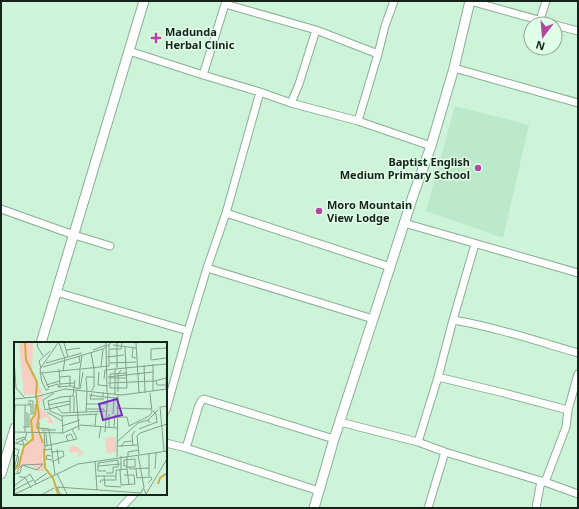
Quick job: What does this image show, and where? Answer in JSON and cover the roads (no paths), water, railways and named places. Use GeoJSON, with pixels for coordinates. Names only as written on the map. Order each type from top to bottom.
{"type":"FeatureCollection","features":[{"type":"Feature","properties":{"kind":"street"},"geometry":{"type":"LineString","coordinates":[[41,342],[144,1]]}},
{"type":"Feature","properties":{"kind":"street"},"geometry":{"type":"LineString","coordinates":[[358,121],[385,26],[394,1]]}},
{"type":"Feature","properties":{"kind":"street"},"geometry":{"type":"LineString","coordinates":[[314,508],[334,439],[404,223],[431,146],[454,68],[470,1],[525,16]]}},
{"type":"Feature","properties":{"kind":"street"},"geometry":{"type":"LineString","coordinates":[[541,16],[546,1]]}},
{"type":"Feature","properties":{"kind":"street"},"geometry":{"type":"LineString","coordinates":[[203,75],[225,2],[316,30],[378,54]]}},
{"type":"Feature","properties":{"kind":"street"},"geometry":{"type":"LineString","coordinates":[[563,27],[578,32]]}},
{"type":"Feature","properties":{"kind":"street"},"geometry":{"type":"LineString","coordinates":[[291,103],[316,30]]}},
{"type":"Feature","properties":{"kind":"street"},"geometry":{"type":"LineString","coordinates":[[129,51],[291,103],[358,121],[431,146]]}},
{"type":"Feature","properties":{"kind":"street"},"geometry":{"type":"LineString","coordinates":[[454,68],[578,104]]}},
{"type":"Feature","properties":{"kind":"street"},"geometry":{"type":"LineString","coordinates":[[167,406],[207,268],[226,213],[260,92]]}},
{"type":"Feature","properties":{"kind":"street"},"geometry":{"type":"LineString","coordinates":[[1,209],[110,246]]}},
{"type":"Feature","properties":{"kind":"street"},"geometry":{"type":"LineString","coordinates":[[226,213],[390,267]]}},
{"type":"Feature","properties":{"kind":"street"},"geometry":{"type":"LineString","coordinates":[[404,223],[578,273]]}},
{"type":"Feature","properties":{"kind":"street"},"geometry":{"type":"LineString","coordinates":[[418,442],[438,377],[475,244]]}},
{"type":"Feature","properties":{"kind":"street"},"geometry":{"type":"LineString","coordinates":[[207,268],[373,319]]}},
{"type":"Feature","properties":{"kind":"street"},"geometry":{"type":"LineString","coordinates":[[56,292],[188,331]]}},
{"type":"Feature","properties":{"kind":"street"},"geometry":{"type":"LineString","coordinates":[[453,320],[491,327],[578,353]]}},
{"type":"Feature","properties":{"kind":"street"},"geometry":{"type":"LineString","coordinates":[[536,508],[543,482],[566,427],[568,410],[578,374]]}},
{"type":"Feature","properties":{"kind":"street"},"geometry":{"type":"LineString","coordinates":[[438,377],[568,410]]}},
{"type":"Feature","properties":{"kind":"street"},"geometry":{"type":"LineString","coordinates":[[186,448],[199,405],[204,399],[334,439]]}},
{"type":"Feature","properties":{"kind":"street"},"geometry":{"type":"LineString","coordinates":[[340,422],[418,442],[578,494]]}},
{"type":"Feature","properties":{"kind":"street"},"geometry":{"type":"LineString","coordinates":[[1,474],[14,431]]}},
{"type":"Feature","properties":{"kind":"street"},"geometry":{"type":"LineString","coordinates":[[167,443],[319,491]]}},
{"type":"Feature","properties":{"kind":"street"},"geometry":{"type":"LineString","coordinates":[[428,508],[445,452]]}},
{"type":"Feature","properties":{"kind":"street"},"geometry":{"type":"LineString","coordinates":[[121,508],[133,495]]}},
{"type":"Feature","properties":{"kind":"place","name":"Madunda Herbal Clinic"},"geometry":{"type":"Point","coordinates":[156,38]}},
{"type":"Feature","properties":{"kind":"place","name":"Baptist English Medium Primary School"},"geometry":{"type":"Point","coordinates":[478,168]}},
{"type":"Feature","properties":{"kind":"place","name":"Moro Mountain View Lodge"},"geometry":{"type":"Point","coordinates":[319,211]}}]}
